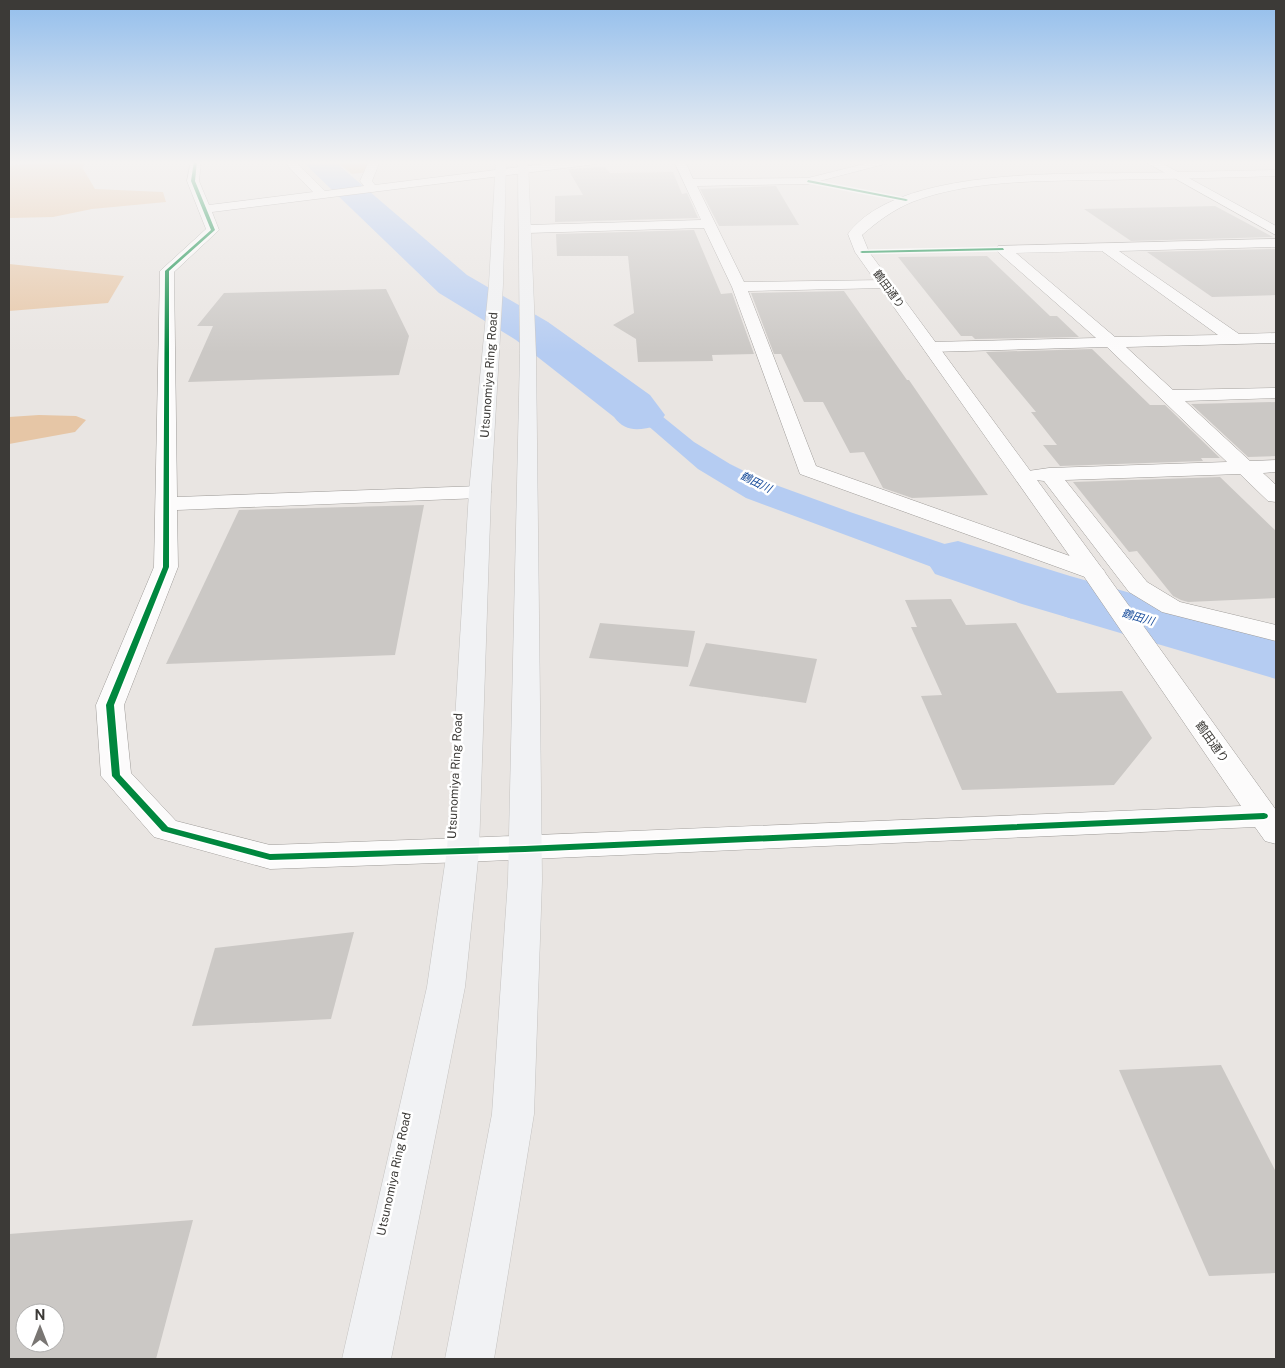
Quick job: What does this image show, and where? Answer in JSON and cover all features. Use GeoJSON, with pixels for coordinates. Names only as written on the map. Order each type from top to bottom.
{"type":"FeatureCollection","features":[{"type":"Feature","properties":{"kind":"main road","name":"Utsunomiya Ring Road"},"geometry":{"type":"LineString","coordinates":[[366,1359],[446,987],[463,850],[480,492],[496,284],[499,225]]}},
{"type":"Feature","properties":{"kind":"main road"},"geometry":{"type":"LineString","coordinates":[[470,1359],[514,1114],[525,849],[528,354],[526,225]]}},
{"type":"Feature","properties":{"kind":"street"},"geometry":{"type":"LineString","coordinates":[[211,225],[213,230],[167,271],[166,567],[110,704],[116,776],[165,829],[270,857],[1270,824]]}},
{"type":"Feature","properties":{"kind":"street"},"geometry":{"type":"LineString","coordinates":[[526,229],[678,225]]}},
{"type":"Feature","properties":{"kind":"street"},"geometry":{"type":"LineString","coordinates":[[709,225],[739,287],[807,470],[1093,572]]}},
{"type":"Feature","properties":{"kind":"street","name":"鶴田通り"},"geometry":{"type":"LineString","coordinates":[[862,225],[855,234],[862,252],[1093,572],[1270,824]]}},
{"type":"Feature","properties":{"kind":"street"},"geometry":{"type":"LineString","coordinates":[[1265,225],[1276,231]]}},
{"type":"Feature","properties":{"kind":"street"},"geometry":{"type":"LineString","coordinates":[[1276,243],[1003,249],[1111,342],[1276,496]]}},
{"type":"Feature","properties":{"kind":"street"},"geometry":{"type":"LineString","coordinates":[[1104,247],[1235,339]]}},
{"type":"Feature","properties":{"kind":"street"},"geometry":{"type":"LineString","coordinates":[[739,287],[885,284]]}},
{"type":"Feature","properties":{"kind":"street"},"geometry":{"type":"LineString","coordinates":[[931,347],[1276,338]]}},
{"type":"Feature","properties":{"kind":"street"},"geometry":{"type":"LineString","coordinates":[[1169,396],[1276,393]]}},
{"type":"Feature","properties":{"kind":"street"},"geometry":{"type":"LineString","coordinates":[[1023,475],[1276,466]]}},
{"type":"Feature","properties":{"kind":"street"},"geometry":{"type":"LineString","coordinates":[[1049,474],[1138,587],[1171,606],[1276,633]]}},
{"type":"Feature","properties":{"kind":"street"},"geometry":{"type":"LineString","coordinates":[[167,504],[480,492]]}},
{"type":"Feature","properties":{"kind":"shaded area"},"geometry":{"type":"Polygon","coordinates":[[[9,264],[124,276],[108,303],[9,311],[9,264]]]}},
{"type":"Feature","properties":{"kind":"shaded area"},"geometry":{"type":"Polygon","coordinates":[[[39,415],[76,416],[86,420],[75,432],[9,444],[9,417],[39,415]]]}},
{"type":"Feature","properties":{"kind":"water"},"geometry":{"type":"Polygon","coordinates":[[[375,225],[402,225],[464,279],[460,295],[433,278],[375,225]]]}},
{"type":"Feature","properties":{"kind":"water"},"geometry":{"type":"Polygon","coordinates":[[[558,332],[694,442],[730,464],[762,480],[850,512],[1048,579],[1072,619],[746,498],[698,469],[609,392],[558,358],[558,332]]]}},
{"type":"Feature","properties":{"kind":"water"},"geometry":{"type":"Polygon","coordinates":[[[1196,631],[1276,652],[1276,677],[1217,660],[1196,631]]]}},
{"type":"Feature","properties":{"kind":"building"},"geometry":{"type":"Polygon","coordinates":[[[718,225],[799,225],[719,226],[718,225]]]}},
{"type":"Feature","properties":{"kind":"building"},"geometry":{"type":"Polygon","coordinates":[[[1107,225],[1250,225],[1273,237],[1131,241],[1107,225]]]}},
{"type":"Feature","properties":{"kind":"building"},"geometry":{"type":"Polygon","coordinates":[[[694,230],[721,294],[732,293],[754,354],[712,355],[713,361],[638,362],[636,339],[613,325],[634,313],[628,256],[557,256],[556,234],[694,230]]]}},
{"type":"Feature","properties":{"kind":"building"},"geometry":{"type":"Polygon","coordinates":[[[1276,249],[1276,295],[1212,297],[1147,252],[1276,249]]]}},
{"type":"Feature","properties":{"kind":"building"},"geometry":{"type":"Polygon","coordinates":[[[987,256],[1050,316],[1057,316],[1079,337],[975,339],[972,336],[961,336],[898,257],[987,256]]]}},
{"type":"Feature","properties":{"kind":"building"},"geometry":{"type":"Polygon","coordinates":[[[386,289],[409,336],[399,375],[188,382],[213,326],[197,326],[224,293],[386,289]]]}},
{"type":"Feature","properties":{"kind":"building"},"geometry":{"type":"Polygon","coordinates":[[[844,291],[907,380],[909,380],[988,495],[912,498],[883,488],[864,452],[850,453],[823,402],[804,402],[781,354],[774,354],[751,293],[844,291]]]}},
{"type":"Feature","properties":{"kind":"building"},"geometry":{"type":"Polygon","coordinates":[[[1092,349],[1150,405],[1165,405],[1220,458],[1201,458],[1203,461],[1060,466],[1043,445],[1057,445],[1031,412],[1036,412],[986,352],[1092,349]]]}},
{"type":"Feature","properties":{"kind":"building"},"geometry":{"type":"Polygon","coordinates":[[[1276,402],[1276,456],[1248,457],[1191,404],[1276,402]]]}},
{"type":"Feature","properties":{"kind":"building"},"geometry":{"type":"Polygon","coordinates":[[[1220,477],[1276,531],[1276,598],[1188,602],[1173,596],[1137,551],[1129,552],[1073,482],[1220,477]]]}},
{"type":"Feature","properties":{"kind":"building"},"geometry":{"type":"Polygon","coordinates":[[[424,505],[395,655],[166,664],[239,510],[424,505]]]}},
{"type":"Feature","properties":{"kind":"building"},"geometry":{"type":"Polygon","coordinates":[[[951,599],[966,625],[1016,623],[1057,693],[1122,691],[1152,738],[1114,785],[962,790],[921,696],[942,695],[911,627],[917,627],[905,600],[951,599]]]}},
{"type":"Feature","properties":{"kind":"building"},"geometry":{"type":"Polygon","coordinates":[[[600,623],[695,631],[688,667],[589,658],[600,623]]]}},
{"type":"Feature","properties":{"kind":"building"},"geometry":{"type":"Polygon","coordinates":[[[706,643],[817,659],[806,703],[689,686],[706,643]]]}},
{"type":"Feature","properties":{"kind":"building"},"geometry":{"type":"Polygon","coordinates":[[[354,932],[331,1019],[192,1026],[215,948],[354,932]]]}},
{"type":"Feature","properties":{"kind":"building"},"geometry":{"type":"Polygon","coordinates":[[[1221,1065],[1276,1172],[1276,1273],[1209,1276],[1119,1070],[1221,1065]]]}},
{"type":"Feature","properties":{"kind":"building"},"geometry":{"type":"Polygon","coordinates":[[[193,1220],[156,1359],[9,1359],[9,1234],[193,1220]]]}},
{"type":"Feature","properties":{"kind":"waterway","name":"鶴田川"},"geometry":{"type":"LineString","coordinates":[[387,225],[453,284],[532,331],[632,406],[639,415]]}},
{"type":"Feature","properties":{"kind":"waterway","name":"鶴田川"},"geometry":{"type":"LineString","coordinates":[[958,560],[1046,590],[1276,657]]}},
{"type":"Feature","properties":{"kind":"cycle path"},"geometry":{"type":"LineString","coordinates":[[211,225],[213,230],[167,271],[166,567],[110,705],[116,776],[165,829],[270,857],[525,849],[1264,816]]}},
{"type":"Feature","properties":{"kind":"cycle path"},"geometry":{"type":"LineString","coordinates":[[862,252],[1003,249]]}}]}
